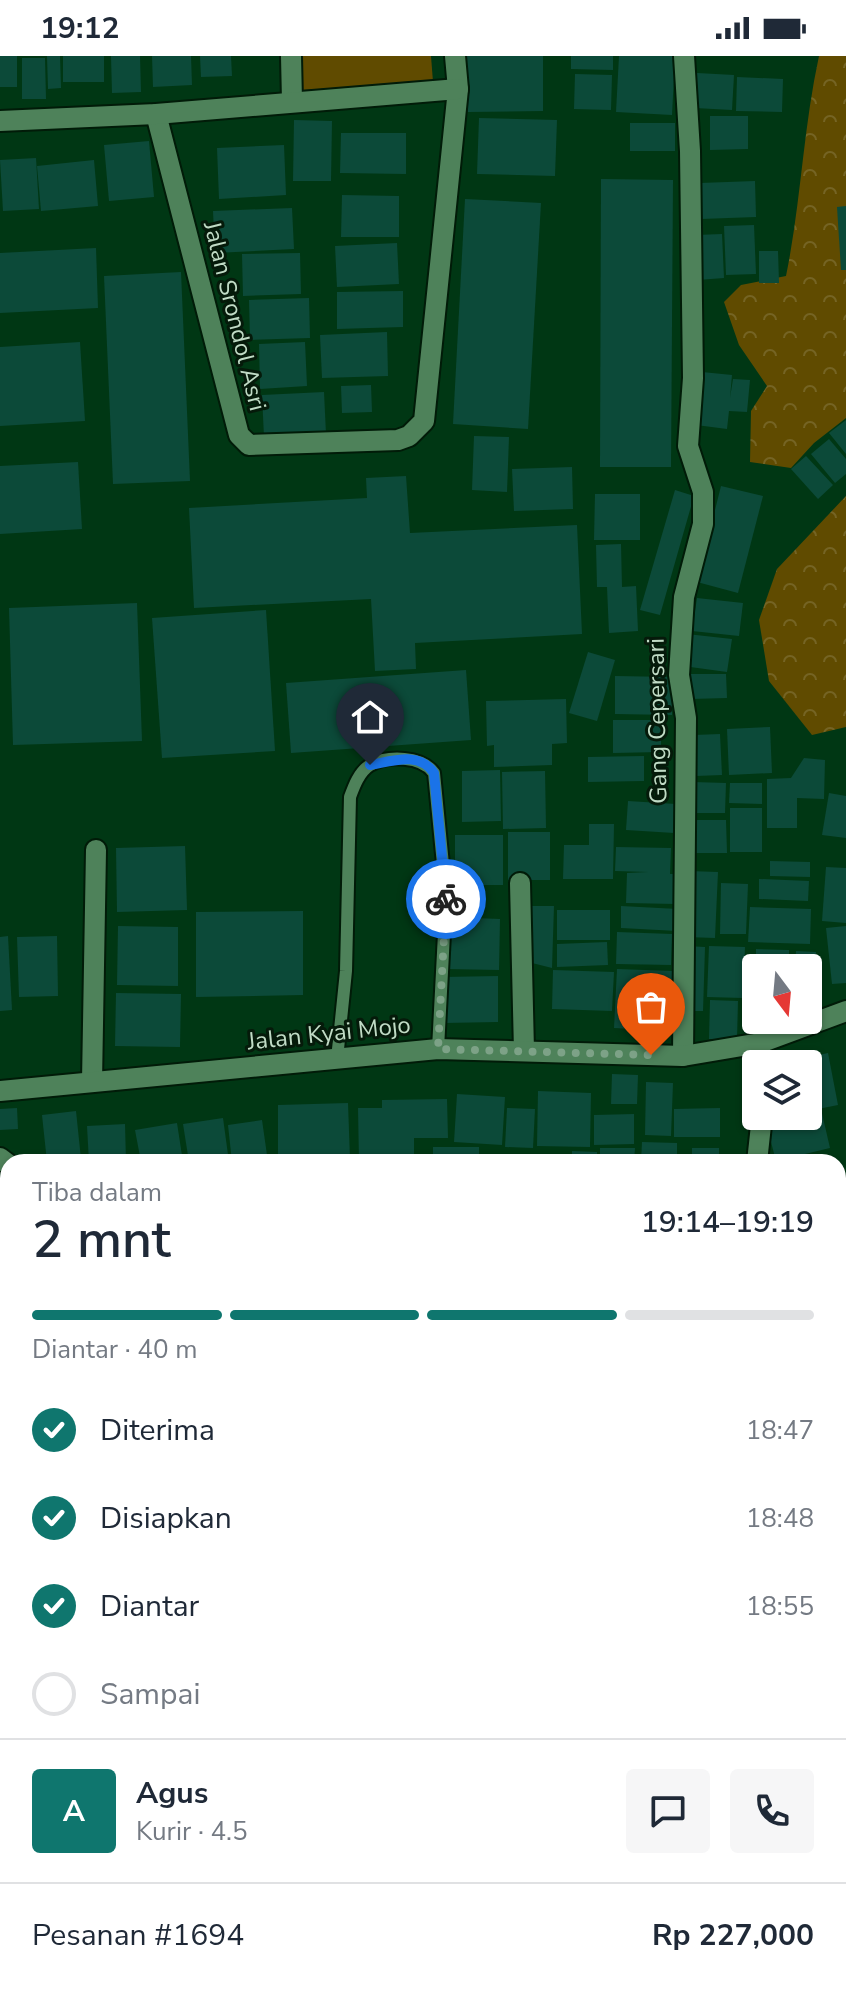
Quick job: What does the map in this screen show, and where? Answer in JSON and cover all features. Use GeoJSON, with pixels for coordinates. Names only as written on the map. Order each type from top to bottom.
{"type":"FeatureCollection","features":[{"type":"Feature","properties":{"kind":"street"},"geometry":{"type":"LineString","coordinates":[[291,56],[292,101]]}},
{"type":"Feature","properties":{"kind":"street","name":"Jalan Srondol Asri"},"geometry":{"type":"LineString","coordinates":[[156,114],[239,435],[249,445],[398,440],[409,436],[424,421],[458,89],[455,56]]}},
{"type":"Feature","properties":{"kind":"street","name":"Gang Cepersari"},"geometry":{"type":"LineString","coordinates":[[683,1056],[686,718],[679,675],[684,597],[703,524],[703,492],[688,446],[693,378],[690,151],[684,56]]}},
{"type":"Feature","properties":{"kind":"street"},"geometry":{"type":"LineString","coordinates":[[0,121],[156,114],[458,89]]}},
{"type":"Feature","properties":{"kind":"street"},"geometry":{"type":"LineString","coordinates":[[92,1082],[96,850]]}},
{"type":"Feature","properties":{"kind":"street"},"geometry":{"type":"LineString","coordinates":[[520,883],[524,1051]]}},
{"type":"Feature","properties":{"kind":"street","name":"Jalan Kyai Mojo"},"geometry":{"type":"LineString","coordinates":[[768,1050],[846,1011]]}},
{"type":"Feature","properties":{"kind":"street","name":"Jalan Kyai Mojo"},"geometry":{"type":"LineString","coordinates":[[0,1091],[438,1049],[683,1056],[742,1054]]}},
{"type":"Feature","properties":{"kind":"street"},"geometry":{"type":"LineString","coordinates":[[758,1154],[760,1130]]}},
{"type":"Feature","properties":{"kind":"lane"},"geometry":{"type":"LineString","coordinates":[[337,1059],[346,971],[350,797],[357,780],[370,765],[415,758],[427,763],[434,773],[446,895],[438,1049]]}},
{"type":"Feature","properties":{"kind":"green space"},"geometry":{"type":"Polygon","coordinates":[[[301,56],[431,56],[433,82],[303,90],[301,56]]]}},
{"type":"Feature","properties":{"kind":"green space"},"geometry":{"type":"Polygon","coordinates":[[[819,56],[846,56],[846,418],[814,443],[791,468],[750,462],[751,411],[767,386],[739,345],[724,302],[741,285],[786,276],[819,56]]]}},
{"type":"Feature","properties":{"kind":"green space"},"geometry":{"type":"Polygon","coordinates":[[[846,496],[846,727],[812,735],[769,681],[759,620],[777,569],[846,496]]]}},
{"type":"Feature","properties":{"kind":"building"},"geometry":{"type":"Polygon","coordinates":[[[0,56],[17,56],[17,87],[0,87],[0,56]]]}},
{"type":"Feature","properties":{"kind":"building"},"geometry":{"type":"Polygon","coordinates":[[[47,56],[60,56],[61,88],[48,89],[47,56]]]}},
{"type":"Feature","properties":{"kind":"building"},"geometry":{"type":"Polygon","coordinates":[[[63,56],[104,56],[104,82],[63,82],[63,56]]]}},
{"type":"Feature","properties":{"kind":"building"},"geometry":{"type":"Polygon","coordinates":[[[111,56],[140,56],[141,92],[112,93],[111,56]]]}},
{"type":"Feature","properties":{"kind":"building"},"geometry":{"type":"Polygon","coordinates":[[[152,56],[191,56],[192,85],[153,87],[152,56]]]}},
{"type":"Feature","properties":{"kind":"building"},"geometry":{"type":"Polygon","coordinates":[[[200,56],[231,56],[232,76],[201,77],[200,56]]]}},
{"type":"Feature","properties":{"kind":"building"},"geometry":{"type":"Polygon","coordinates":[[[467,56],[543,56],[543,111],[468,112],[467,56]]]}},
{"type":"Feature","properties":{"kind":"building"},"geometry":{"type":"Polygon","coordinates":[[[571,56],[613,56],[613,70],[571,69],[571,56]]]}},
{"type":"Feature","properties":{"kind":"building"},"geometry":{"type":"Polygon","coordinates":[[[619,56],[675,56],[672,115],[616,112],[619,56]]]}},
{"type":"Feature","properties":{"kind":"building"},"geometry":{"type":"Polygon","coordinates":[[[22,58],[45,58],[46,99],[22,99],[22,58]]]}},
{"type":"Feature","properties":{"kind":"building"},"geometry":{"type":"Polygon","coordinates":[[[697,73],[734,75],[732,110],[695,108],[697,73]]]}},
{"type":"Feature","properties":{"kind":"building"},"geometry":{"type":"Polygon","coordinates":[[[575,74],[612,75],[611,110],[574,109],[575,74]]]}},
{"type":"Feature","properties":{"kind":"building"},"geometry":{"type":"Polygon","coordinates":[[[737,77],[783,79],[782,112],[736,111],[737,77]]]}},
{"type":"Feature","properties":{"kind":"building"},"geometry":{"type":"Polygon","coordinates":[[[710,116],[748,116],[748,149],[710,150],[710,116]]]}},
{"type":"Feature","properties":{"kind":"building"},"geometry":{"type":"Polygon","coordinates":[[[479,118],[557,120],[555,176],[477,174],[479,118]]]}},
{"type":"Feature","properties":{"kind":"building"},"geometry":{"type":"Polygon","coordinates":[[[294,120],[332,121],[331,181],[293,181],[294,120]]]}},
{"type":"Feature","properties":{"kind":"building"},"geometry":{"type":"Polygon","coordinates":[[[630,123],[675,123],[675,151],[630,151],[630,123]]]}},
{"type":"Feature","properties":{"kind":"building"},"geometry":{"type":"Polygon","coordinates":[[[341,133],[406,133],[406,174],[340,173],[341,133]]]}},
{"type":"Feature","properties":{"kind":"building"},"geometry":{"type":"Polygon","coordinates":[[[149,141],[154,197],[109,201],[104,145],[149,141]]]}},
{"type":"Feature","properties":{"kind":"building"},"geometry":{"type":"Polygon","coordinates":[[[284,145],[286,195],[219,199],[217,148],[284,145]]]}},
{"type":"Feature","properties":{"kind":"building"},"geometry":{"type":"Polygon","coordinates":[[[36,158],[39,209],[3,211],[0,160],[36,158]]]}},
{"type":"Feature","properties":{"kind":"building"},"geometry":{"type":"Polygon","coordinates":[[[94,160],[98,206],[41,211],[37,166],[94,160]]]}},
{"type":"Feature","properties":{"kind":"building"},"geometry":{"type":"Polygon","coordinates":[[[601,179],[673,180],[671,467],[600,467],[601,179]]]}},
{"type":"Feature","properties":{"kind":"building"},"geometry":{"type":"Polygon","coordinates":[[[755,181],[756,217],[701,219],[700,183],[755,181]]]}},
{"type":"Feature","properties":{"kind":"building"},"geometry":{"type":"Polygon","coordinates":[[[342,195],[399,196],[399,237],[341,237],[342,195]]]}},
{"type":"Feature","properties":{"kind":"building"},"geometry":{"type":"Polygon","coordinates":[[[465,199],[541,203],[528,429],[453,424],[465,199]]]}},
{"type":"Feature","properties":{"kind":"building"},"geometry":{"type":"Polygon","coordinates":[[[846,206],[846,270],[841,270],[837,207],[846,206]]]}},
{"type":"Feature","properties":{"kind":"building"},"geometry":{"type":"Polygon","coordinates":[[[292,208],[294,249],[215,253],[213,211],[292,208]]]}},
{"type":"Feature","properties":{"kind":"building"},"geometry":{"type":"Polygon","coordinates":[[[754,225],[756,274],[726,275],[724,226],[754,225]]]}},
{"type":"Feature","properties":{"kind":"building"},"geometry":{"type":"Polygon","coordinates":[[[722,234],[724,278],[698,280],[696,235],[722,234]]]}},
{"type":"Feature","properties":{"kind":"building"},"geometry":{"type":"Polygon","coordinates":[[[397,243],[399,284],[337,287],[335,246],[397,243]]]}},
{"type":"Feature","properties":{"kind":"building"},"geometry":{"type":"Polygon","coordinates":[[[96,248],[98,308],[0,313],[0,253],[96,248]]]}},
{"type":"Feature","properties":{"kind":"building"},"geometry":{"type":"Polygon","coordinates":[[[759,251],[778,251],[779,283],[759,283],[759,251]]]}},
{"type":"Feature","properties":{"kind":"building"},"geometry":{"type":"Polygon","coordinates":[[[300,253],[301,294],[243,296],[242,254],[300,253]]]}},
{"type":"Feature","properties":{"kind":"building"},"geometry":{"type":"Polygon","coordinates":[[[181,272],[190,481],[113,484],[104,276],[181,272]]]}},
{"type":"Feature","properties":{"kind":"building"},"geometry":{"type":"Polygon","coordinates":[[[403,291],[403,327],[337,329],[337,292],[403,291]]]}},
{"type":"Feature","properties":{"kind":"building"},"geometry":{"type":"Polygon","coordinates":[[[309,298],[310,338],[250,340],[249,300],[309,298]]]}},
{"type":"Feature","properties":{"kind":"building"},"geometry":{"type":"Polygon","coordinates":[[[387,332],[388,376],[322,378],[320,335],[387,332]]]}},
{"type":"Feature","properties":{"kind":"building"},"geometry":{"type":"Polygon","coordinates":[[[80,342],[85,421],[0,426],[0,347],[80,342]]]}},
{"type":"Feature","properties":{"kind":"building"},"geometry":{"type":"Polygon","coordinates":[[[305,342],[307,386],[260,389],[259,344],[305,342]]]}},
{"type":"Feature","properties":{"kind":"building"},"geometry":{"type":"Polygon","coordinates":[[[702,372],[732,375],[730,398],[733,379],[750,380],[747,412],[729,411],[727,429],[696,425],[702,372]]]}},
{"type":"Feature","properties":{"kind":"building"},"geometry":{"type":"Polygon","coordinates":[[[371,385],[372,412],[342,413],[341,386],[371,385]]]}},
{"type":"Feature","properties":{"kind":"building"},"geometry":{"type":"Polygon","coordinates":[[[324,392],[326,434],[264,437],[262,395],[324,392]]]}},
{"type":"Feature","properties":{"kind":"building"},"geometry":{"type":"Polygon","coordinates":[[[846,420],[846,454],[829,433],[846,420]]]}},
{"type":"Feature","properties":{"kind":"building"},"geometry":{"type":"Polygon","coordinates":[[[474,436],[509,437],[507,492],[472,490],[474,436]]]}},
{"type":"Feature","properties":{"kind":"building"},"geometry":{"type":"Polygon","coordinates":[[[829,439],[846,459],[846,474],[835,483],[811,454],[829,439]]]}},
{"type":"Feature","properties":{"kind":"building"},"geometry":{"type":"Polygon","coordinates":[[[806,456],[833,485],[818,499],[791,469],[806,456]]]}},
{"type":"Feature","properties":{"kind":"building"},"geometry":{"type":"Polygon","coordinates":[[[78,462],[82,529],[0,534],[0,466],[78,462]]]}},
{"type":"Feature","properties":{"kind":"building"},"geometry":{"type":"Polygon","coordinates":[[[572,467],[573,509],[514,511],[512,469],[572,467]]]}},
{"type":"Feature","properties":{"kind":"building"},"geometry":{"type":"Polygon","coordinates":[[[406,476],[410,533],[577,525],[582,634],[415,643],[416,669],[375,671],[371,599],[194,608],[189,508],[367,498],[366,478],[406,476]]]}},
{"type":"Feature","properties":{"kind":"building"},"geometry":{"type":"Polygon","coordinates":[[[721,486],[763,496],[738,593],[697,582],[721,486]]]}},
{"type":"Feature","properties":{"kind":"building"},"geometry":{"type":"Polygon","coordinates":[[[675,490],[694,496],[660,615],[640,610],[675,490]]]}},
{"type":"Feature","properties":{"kind":"building"},"geometry":{"type":"Polygon","coordinates":[[[595,494],[640,494],[640,540],[594,540],[595,494]]]}},
{"type":"Feature","properties":{"kind":"building"},"geometry":{"type":"Polygon","coordinates":[[[621,544],[622,587],[636,586],[638,631],[609,633],[607,587],[597,587],[596,545],[621,544]]]}},
{"type":"Feature","properties":{"kind":"building"},"geometry":{"type":"Polygon","coordinates":[[[697,598],[743,603],[739,636],[692,631],[697,598]]]}},
{"type":"Feature","properties":{"kind":"building"},"geometry":{"type":"Polygon","coordinates":[[[137,603],[142,741],[13,745],[9,608],[137,603]]]}},
{"type":"Feature","properties":{"kind":"building"},"geometry":{"type":"Polygon","coordinates":[[[266,610],[275,751],[162,758],[152,618],[266,610]]]}},
{"type":"Feature","properties":{"kind":"building"},"geometry":{"type":"Polygon","coordinates":[[[687,634],[732,639],[727,672],[683,666],[687,634]]]}},
{"type":"Feature","properties":{"kind":"building"},"geometry":{"type":"Polygon","coordinates":[[[588,652],[615,660],[597,721],[569,713],[588,652]]]}},
{"type":"Feature","properties":{"kind":"building"},"geometry":{"type":"Polygon","coordinates":[[[466,670],[471,740],[291,753],[286,683],[466,670]]]}},
{"type":"Feature","properties":{"kind":"building"},"geometry":{"type":"Polygon","coordinates":[[[690,674],[726,674],[727,698],[691,699],[690,674]]]}},
{"type":"Feature","properties":{"kind":"building"},"geometry":{"type":"Polygon","coordinates":[[[615,676],[672,677],[672,715],[615,714],[615,676]]]}},
{"type":"Feature","properties":{"kind":"building"},"geometry":{"type":"Polygon","coordinates":[[[566,699],[567,743],[552,744],[552,765],[494,767],[494,745],[487,746],[486,701],[566,699]]]}},
{"type":"Feature","properties":{"kind":"building"},"geometry":{"type":"Polygon","coordinates":[[[613,720],[661,720],[661,752],[613,753],[613,720]]]}},
{"type":"Feature","properties":{"kind":"building"},"geometry":{"type":"Polygon","coordinates":[[[770,727],[772,773],[729,775],[727,729],[770,727]]]}},
{"type":"Feature","properties":{"kind":"building"},"geometry":{"type":"Polygon","coordinates":[[[720,734],[722,775],[696,776],[694,735],[720,734]]]}},
{"type":"Feature","properties":{"kind":"building"},"geometry":{"type":"Polygon","coordinates":[[[644,756],[644,781],[588,782],[588,757],[644,756]]]}},
{"type":"Feature","properties":{"kind":"building"},"geometry":{"type":"Polygon","coordinates":[[[804,758],[825,760],[824,799],[797,798],[797,828],[767,828],[767,779],[791,778],[804,758]]]}},
{"type":"Feature","properties":{"kind":"building"},"geometry":{"type":"Polygon","coordinates":[[[500,770],[501,821],[462,822],[462,771],[500,770]]]}},
{"type":"Feature","properties":{"kind":"building"},"geometry":{"type":"Polygon","coordinates":[[[545,771],[546,828],[503,829],[502,772],[545,771]]]}},
{"type":"Feature","properties":{"kind":"building"},"geometry":{"type":"Polygon","coordinates":[[[693,782],[726,783],[725,813],[692,813],[693,782]]]}},
{"type":"Feature","properties":{"kind":"building"},"geometry":{"type":"Polygon","coordinates":[[[730,783],[762,783],[762,804],[729,803],[730,783]]]}},
{"type":"Feature","properties":{"kind":"building"},"geometry":{"type":"Polygon","coordinates":[[[829,793],[846,796],[846,838],[822,835],[829,793]]]}},
{"type":"Feature","properties":{"kind":"building"},"geometry":{"type":"Polygon","coordinates":[[[628,801],[676,804],[674,833],[626,830],[628,801]]]}},
{"type":"Feature","properties":{"kind":"building"},"geometry":{"type":"Polygon","coordinates":[[[730,808],[762,808],[762,852],[730,852],[730,808]]]}},
{"type":"Feature","properties":{"kind":"building"},"geometry":{"type":"Polygon","coordinates":[[[695,820],[726,820],[727,853],[695,853],[695,820]]]}},
{"type":"Feature","properties":{"kind":"building"},"geometry":{"type":"Polygon","coordinates":[[[589,824],[614,824],[613,879],[563,879],[564,845],[589,845],[589,824]]]}},
{"type":"Feature","properties":{"kind":"building"},"geometry":{"type":"Polygon","coordinates":[[[508,832],[550,832],[550,880],[508,880],[508,832]]]}},
{"type":"Feature","properties":{"kind":"building"},"geometry":{"type":"Polygon","coordinates":[[[455,835],[503,835],[503,885],[455,885],[455,835]]]}},
{"type":"Feature","properties":{"kind":"building"},"geometry":{"type":"Polygon","coordinates":[[[185,846],[187,910],[117,912],[116,848],[185,846]]]}},
{"type":"Feature","properties":{"kind":"building"},"geometry":{"type":"Polygon","coordinates":[[[616,847],[671,848],[670,874],[677,874],[676,904],[626,903],[627,873],[648,872],[615,871],[616,847]]]}},
{"type":"Feature","properties":{"kind":"building"},"geometry":{"type":"Polygon","coordinates":[[[770,861],[810,862],[810,877],[770,876],[770,861]]]}},
{"type":"Feature","properties":{"kind":"building"},"geometry":{"type":"Polygon","coordinates":[[[826,867],[846,868],[846,923],[822,921],[826,867]]]}},
{"type":"Feature","properties":{"kind":"building"},"geometry":{"type":"Polygon","coordinates":[[[689,871],[718,872],[715,938],[686,937],[689,871]]]}},
{"type":"Feature","properties":{"kind":"building"},"geometry":{"type":"Polygon","coordinates":[[[759,879],[809,881],[808,901],[759,899],[759,879]]]}},
{"type":"Feature","properties":{"kind":"building"},"geometry":{"type":"Polygon","coordinates":[[[721,883],[748,884],[746,934],[720,934],[721,883]]]}},
{"type":"Feature","properties":{"kind":"building"},"geometry":{"type":"Polygon","coordinates":[[[525,906],[554,906],[552,968],[528,962],[525,906]]]}},
{"type":"Feature","properties":{"kind":"building"},"geometry":{"type":"Polygon","coordinates":[[[621,906],[678,909],[677,931],[621,928],[621,906]]]}},
{"type":"Feature","properties":{"kind":"building"},"geometry":{"type":"Polygon","coordinates":[[[750,907],[811,909],[810,944],[748,942],[750,907]]]}},
{"type":"Feature","properties":{"kind":"building"},"geometry":{"type":"Polygon","coordinates":[[[557,910],[610,910],[610,940],[557,940],[557,910]]]}},
{"type":"Feature","properties":{"kind":"building"},"geometry":{"type":"Polygon","coordinates":[[[303,911],[303,995],[196,997],[196,912],[303,911]]]}},
{"type":"Feature","properties":{"kind":"building"},"geometry":{"type":"Polygon","coordinates":[[[449,917],[500,919],[499,970],[447,969],[449,917]]]}},
{"type":"Feature","properties":{"kind":"building"},"geometry":{"type":"Polygon","coordinates":[[[118,926],[178,927],[178,986],[117,985],[118,926]]]}},
{"type":"Feature","properties":{"kind":"building"},"geometry":{"type":"Polygon","coordinates":[[[846,926],[846,983],[832,984],[826,928],[846,926]]]}},
{"type":"Feature","properties":{"kind":"building"},"geometry":{"type":"Polygon","coordinates":[[[617,932],[672,934],[671,965],[616,964],[617,932]]]}},
{"type":"Feature","properties":{"kind":"building"},"geometry":{"type":"Polygon","coordinates":[[[8,936],[12,1010],[0,1011],[0,937],[8,936]]]}},
{"type":"Feature","properties":{"kind":"building"},"geometry":{"type":"Polygon","coordinates":[[[57,936],[58,996],[19,997],[17,937],[57,936]]]}},
{"type":"Feature","properties":{"kind":"building"},"geometry":{"type":"Polygon","coordinates":[[[607,942],[608,965],[557,967],[557,944],[607,942]]]}},
{"type":"Feature","properties":{"kind":"building"},"geometry":{"type":"Polygon","coordinates":[[[686,946],[705,947],[703,1011],[684,1011],[686,946]]]}},
{"type":"Feature","properties":{"kind":"building"},"geometry":{"type":"Polygon","coordinates":[[[709,946],[745,947],[745,954],[742,954],[742,998],[707,997],[709,946]]]}},
{"type":"Feature","properties":{"kind":"building"},"geometry":{"type":"Polygon","coordinates":[[[756,949],[789,950],[789,954],[756,954],[756,949]]]}},
{"type":"Feature","properties":{"kind":"building"},"geometry":{"type":"Polygon","coordinates":[[[796,951],[816,952],[816,954],[796,954],[796,951]]]}},
{"type":"Feature","properties":{"kind":"building"},"geometry":{"type":"Polygon","coordinates":[[[617,969],[673,971],[670,1031],[614,1028],[617,969]]]}},
{"type":"Feature","properties":{"kind":"building"},"geometry":{"type":"Polygon","coordinates":[[[553,970],[614,972],[612,1011],[552,1009],[553,970]]]}},
{"type":"Feature","properties":{"kind":"building"},"geometry":{"type":"Polygon","coordinates":[[[498,976],[498,1022],[444,1023],[443,977],[498,976]]]}},
{"type":"Feature","properties":{"kind":"building"},"geometry":{"type":"Polygon","coordinates":[[[116,993],[181,994],[180,1047],[115,1046],[116,993]]]}},
{"type":"Feature","properties":{"kind":"building"},"geometry":{"type":"Polygon","coordinates":[[[710,1000],[738,1001],[737,1040],[709,1039],[710,1000]]]}},
{"type":"Feature","properties":{"kind":"building"},"geometry":{"type":"Polygon","coordinates":[[[828,1053],[838,1105],[822,1108],[822,1054],[828,1053]]]}},
{"type":"Feature","properties":{"kind":"building"},"geometry":{"type":"Polygon","coordinates":[[[612,1074],[638,1075],[637,1104],[611,1104],[612,1074]]]}},
{"type":"Feature","properties":{"kind":"building"},"geometry":{"type":"Polygon","coordinates":[[[646,1082],[673,1083],[671,1136],[645,1135],[646,1082]]]}},
{"type":"Feature","properties":{"kind":"building"},"geometry":{"type":"Polygon","coordinates":[[[538,1091],[591,1093],[590,1147],[537,1146],[538,1091]]]}},
{"type":"Feature","properties":{"kind":"building"},"geometry":{"type":"Polygon","coordinates":[[[457,1094],[505,1097],[502,1145],[454,1142],[457,1094]]]}},
{"type":"Feature","properties":{"kind":"building"},"geometry":{"type":"Polygon","coordinates":[[[447,1099],[448,1138],[414,1138],[414,1154],[359,1154],[358,1108],[382,1108],[382,1100],[447,1099]]]}},
{"type":"Feature","properties":{"kind":"building"},"geometry":{"type":"Polygon","coordinates":[[[348,1103],[350,1154],[278,1154],[278,1105],[348,1103]]]}},
{"type":"Feature","properties":{"kind":"building"},"geometry":{"type":"Polygon","coordinates":[[[17,1108],[18,1129],[0,1130],[0,1109],[17,1108]]]}},
{"type":"Feature","properties":{"kind":"building"},"geometry":{"type":"Polygon","coordinates":[[[507,1108],[535,1109],[533,1148],[505,1147],[507,1108]]]}},
{"type":"Feature","properties":{"kind":"building"},"geometry":{"type":"Polygon","coordinates":[[[720,1108],[720,1137],[674,1137],[674,1109],[720,1108]]]}},
{"type":"Feature","properties":{"kind":"building"},"geometry":{"type":"Polygon","coordinates":[[[76,1111],[80,1154],[46,1154],[42,1115],[76,1111]]]}},
{"type":"Feature","properties":{"kind":"building"},"geometry":{"type":"Polygon","coordinates":[[[822,1113],[830,1148],[805,1154],[774,1154],[768,1130],[822,1130],[822,1113]]]}},
{"type":"Feature","properties":{"kind":"building"},"geometry":{"type":"Polygon","coordinates":[[[634,1114],[634,1144],[594,1145],[594,1115],[634,1114]]]}},
{"type":"Feature","properties":{"kind":"building"},"geometry":{"type":"Polygon","coordinates":[[[223,1118],[228,1154],[188,1154],[183,1124],[223,1118]]]}},
{"type":"Feature","properties":{"kind":"building"},"geometry":{"type":"Polygon","coordinates":[[[262,1120],[267,1154],[231,1154],[228,1125],[262,1120]]]}},
{"type":"Feature","properties":{"kind":"building"},"geometry":{"type":"Polygon","coordinates":[[[177,1123],[182,1154],[140,1154],[135,1130],[177,1123]]]}},
{"type":"Feature","properties":{"kind":"building"},"geometry":{"type":"Polygon","coordinates":[[[125,1124],[126,1154],[89,1154],[87,1126],[125,1124]]]}},
{"type":"Feature","properties":{"kind":"building"},"geometry":{"type":"Polygon","coordinates":[[[642,1142],[677,1143],[677,1154],[641,1154],[642,1142]]]}},
{"type":"Feature","properties":{"kind":"building"},"geometry":{"type":"Polygon","coordinates":[[[433,1147],[479,1147],[479,1154],[433,1154],[433,1147]]]}},
{"type":"Feature","properties":{"kind":"building"},"geometry":{"type":"Polygon","coordinates":[[[600,1148],[635,1148],[635,1154],[600,1154],[600,1148]]]}},
{"type":"Feature","properties":{"kind":"building"},"geometry":{"type":"Polygon","coordinates":[[[692,1148],[719,1148],[719,1154],[692,1154],[692,1148]]]}},
{"type":"Feature","properties":{"kind":"building"},"geometry":{"type":"Polygon","coordinates":[[[572,1151],[597,1152],[597,1154],[572,1154],[572,1151]]]}},
{"type":"Feature","properties":{"kind":"way so far"},"geometry":{"type":"LineString","coordinates":[[446,899],[438,1049],[651,1055]]}},
{"type":"Feature","properties":{"kind":"route"},"geometry":{"type":"LineString","coordinates":[[370,765],[415,758],[427,763],[434,773],[446,899]]}}]}
